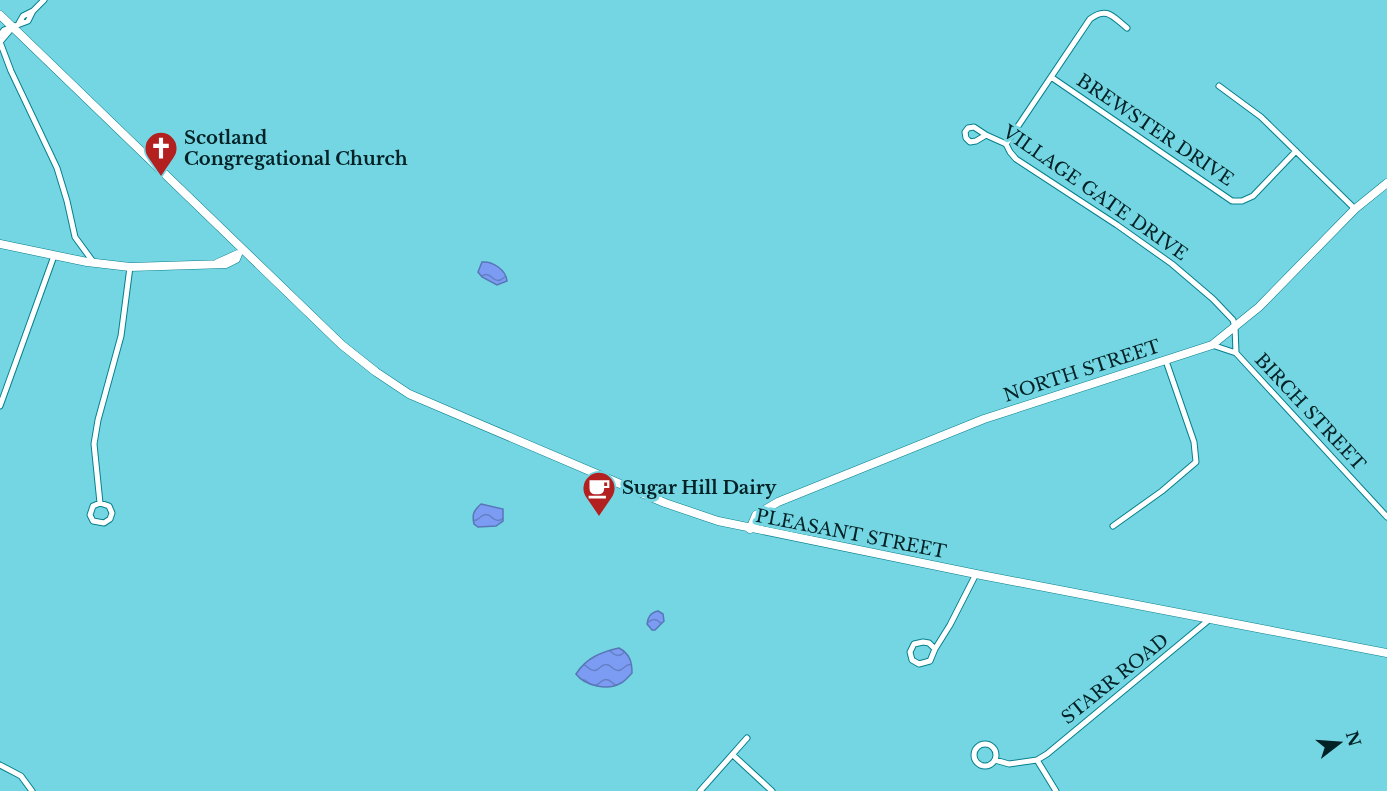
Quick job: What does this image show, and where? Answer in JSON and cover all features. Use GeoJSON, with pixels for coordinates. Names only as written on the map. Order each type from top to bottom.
{"type":"FeatureCollection","features":[{"type":"Feature","properties":{"kind":"main road"},"geometry":{"type":"LineString","coordinates":[[0,15],[16,25]]}},
{"type":"Feature","properties":{"kind":"main road","name":"PLEASANT STREET"},"geometry":{"type":"LineString","coordinates":[[16,25],[241,252],[342,345],[409,394],[665,502],[718,521],[976,574],[1387,653]]}},
{"type":"Feature","properties":{"kind":"main road","name":"NORTH STREET"},"geometry":{"type":"LineString","coordinates":[[750,529],[756,515],[789,497],[984,419],[1212,345],[1259,307],[1354,209],[1387,183]]}},
{"type":"Feature","properties":{"kind":"main road"},"geometry":{"type":"LineString","coordinates":[[0,244],[54,256],[130,267],[230,262],[236,259],[241,252]]}},
{"type":"Feature","properties":{"kind":"street"},"geometry":{"type":"LineString","coordinates":[[0,35],[4,30],[28,21],[33,11],[44,0]]}},
{"type":"Feature","properties":{"kind":"street"},"geometry":{"type":"LineString","coordinates":[[1006,144],[1090,19],[1099,12],[1106,12],[1127,28]]}},
{"type":"Feature","properties":{"kind":"street"},"geometry":{"type":"LineString","coordinates":[[16,25],[0,42],[11,71],[57,168],[75,237],[94,263]]}},
{"type":"Feature","properties":{"kind":"street","name":"BREWSTER DRIVE"},"geometry":{"type":"LineString","coordinates":[[1051,76],[1232,201],[1242,201],[1253,196],[1296,151]]}},
{"type":"Feature","properties":{"kind":"street"},"geometry":{"type":"LineString","coordinates":[[1219,86],[1262,117],[1354,209]]}},
{"type":"Feature","properties":{"kind":"street","name":"VILLAGE GATE DRIVE"},"geometry":{"type":"LineString","coordinates":[[986,135],[1006,144],[1016,159],[1172,264],[1228,313],[1235,327]]}},
{"type":"Feature","properties":{"kind":"street"},"geometry":{"type":"LineString","coordinates":[[0,406],[54,256]]}},
{"type":"Feature","properties":{"kind":"street"},"geometry":{"type":"LineString","coordinates":[[100,503],[94,452],[95,437],[121,336],[130,267]]}},
{"type":"Feature","properties":{"kind":"street","name":"BIRCH STREET"},"geometry":{"type":"LineString","coordinates":[[1235,327],[1236,353]]}},
{"type":"Feature","properties":{"kind":"street","name":"BIRCH STREET"},"geometry":{"type":"LineString","coordinates":[[1212,345],[1236,353],[1387,517]]}},
{"type":"Feature","properties":{"kind":"street"},"geometry":{"type":"LineString","coordinates":[[1113,526],[1162,491],[1196,462],[1194,442],[1166,361]]}},
{"type":"Feature","properties":{"kind":"street"},"geometry":{"type":"LineString","coordinates":[[100,503],[109,506],[112,513],[110,519],[104,523],[93,521],[90,515],[93,506],[100,503]]}},
{"type":"Feature","properties":{"kind":"street"},"geometry":{"type":"LineString","coordinates":[[934,649],[929,643],[918,642],[912,646],[910,655],[914,662],[924,663],[932,659],[934,649],[950,625],[976,574]]}},
{"type":"Feature","properties":{"kind":"street","name":"STARR ROAD"},"geometry":{"type":"LineString","coordinates":[[1037,760],[1210,619]]}},
{"type":"Feature","properties":{"kind":"street"},"geometry":{"type":"LineString","coordinates":[[700,791],[747,738]]}},
{"type":"Feature","properties":{"kind":"street"},"geometry":{"type":"LineString","coordinates":[[985,744],[990,745],[995,753],[995,760],[993,763],[980,765],[975,761],[976,748],[985,744]]}},
{"type":"Feature","properties":{"kind":"street"},"geometry":{"type":"LineString","coordinates":[[734,755],[772,791]]}},
{"type":"Feature","properties":{"kind":"street"},"geometry":{"type":"LineString","coordinates":[[995,760],[1009,764],[1037,760],[1056,791]]}},
{"type":"Feature","properties":{"kind":"street"},"geometry":{"type":"LineString","coordinates":[[0,765],[21,776],[32,791]]}},
{"type":"Feature","properties":{"kind":"water"},"geometry":{"type":"Polygon","coordinates":[[[482,262],[498,267],[504,273],[507,281],[497,285],[482,277],[478,272],[482,262]]]}},
{"type":"Feature","properties":{"kind":"water"},"geometry":{"type":"Polygon","coordinates":[[[481,504],[503,509],[503,521],[496,526],[478,527],[474,524],[474,513],[481,504]]]}},
{"type":"Feature","properties":{"kind":"water"},"geometry":{"type":"Polygon","coordinates":[[[658,611],[663,614],[664,621],[652,630],[647,624],[648,619],[651,614],[658,611]]]}},
{"type":"Feature","properties":{"kind":"water"},"geometry":{"type":"Polygon","coordinates":[[[619,648],[628,656],[632,665],[632,673],[622,682],[610,687],[597,686],[585,682],[576,674],[594,656],[619,648]]]}},
{"type":"Feature","properties":{"kind":"place","name":"Scotland Congregational Church"},"geometry":{"type":"Point","coordinates":[161,177]}},
{"type":"Feature","properties":{"kind":"place","name":"Sugar Hill Dairy"},"geometry":{"type":"Point","coordinates":[599,517]}}]}
